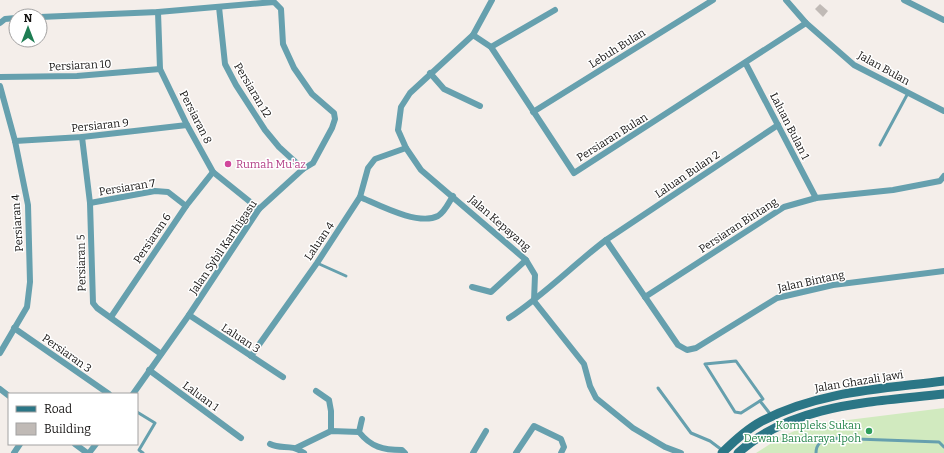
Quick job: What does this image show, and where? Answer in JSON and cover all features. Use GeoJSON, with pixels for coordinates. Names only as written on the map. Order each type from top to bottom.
{"type":"FeatureCollection","features":[{"type":"Feature","properties":{"kind":"main road","name":"Jalan Ghazali Jawi"},"geometry":{"type":"LineString","coordinates":[[725,452],[738,437],[762,421],[806,402],[834,395],[942,383]]}},
{"type":"Feature","properties":{"kind":"main road","name":"Jalan Ghazali Jawi"},"geometry":{"type":"LineString","coordinates":[[738,453],[752,440],[802,417],[836,407],[944,394]]}},
{"type":"Feature","properties":{"kind":"main road"},"geometry":{"type":"LineString","coordinates":[[725,452],[752,440]]}},
{"type":"Feature","properties":{"kind":"street","name":"Jalan Kepayang"},"geometry":{"type":"LineString","coordinates":[[492,0],[473,35],[410,93],[401,107],[398,130],[406,148],[421,170],[526,260],[535,275],[534,301]]}},
{"type":"Feature","properties":{"kind":"street","name":"Lebuh Bulan"},"geometry":{"type":"LineString","coordinates":[[533,112],[712,0]]}},
{"type":"Feature","properties":{"kind":"street","name":"Jalan Bulan"},"geometry":{"type":"LineString","coordinates":[[786,0],[806,24],[854,65],[944,111]]}},
{"type":"Feature","properties":{"kind":"street"},"geometry":{"type":"LineString","coordinates":[[904,0],[944,20]]}},
{"type":"Feature","properties":{"kind":"street","name":"Jalan Sybil Karthigasu"},"geometry":{"type":"LineString","coordinates":[[134,393],[189,315],[259,209],[303,168],[313,163],[332,128],[335,119],[334,113],[312,94],[294,68],[283,44],[280,9],[278,4],[274,2],[219,7]]}},
{"type":"Feature","properties":{"kind":"street"},"geometry":{"type":"LineString","coordinates":[[48,17],[158,12],[219,7]]}},
{"type":"Feature","properties":{"kind":"street","name":"Persiaran 12"},"geometry":{"type":"LineString","coordinates":[[219,7],[225,64],[236,86],[265,130],[279,147],[303,168]]}},
{"type":"Feature","properties":{"kind":"street"},"geometry":{"type":"LineString","coordinates":[[491,47],[555,10]]}},
{"type":"Feature","properties":{"kind":"street","name":"Persiaran 8"},"geometry":{"type":"LineString","coordinates":[[158,12],[160,69],[187,125],[213,172],[259,209]]}},
{"type":"Feature","properties":{"kind":"street","name":"Persiaran Bulan"},"geometry":{"type":"LineString","coordinates":[[473,35],[491,47],[574,173],[746,64],[806,24]]}},
{"type":"Feature","properties":{"kind":"street","name":"Laluan Bulan 1"},"geometry":{"type":"LineString","coordinates":[[746,64],[816,198]]}},
{"type":"Feature","properties":{"kind":"street","name":"Persiaran 10"},"geometry":{"type":"LineString","coordinates":[[0,77],[77,76],[160,69]]}},
{"type":"Feature","properties":{"kind":"street"},"geometry":{"type":"LineString","coordinates":[[430,73],[444,89],[480,106]]}},
{"type":"Feature","properties":{"kind":"street","name":"Persiaran 4"},"geometry":{"type":"LineString","coordinates":[[0,86],[15,141],[28,205],[30,282],[27,307],[0,354]]}},
{"type":"Feature","properties":{"kind":"street","name":"Persiaran 9"},"geometry":{"type":"LineString","coordinates":[[15,141],[82,137],[187,125]]}},
{"type":"Feature","properties":{"kind":"street","name":"Laluan Bulan 2"},"geometry":{"type":"LineString","coordinates":[[509,318],[534,301],[606,240],[778,125]]}},
{"type":"Feature","properties":{"kind":"street","name":"Persiaran 5"},"geometry":{"type":"LineString","coordinates":[[82,137],[90,203],[93,304],[161,354]]}},
{"type":"Feature","properties":{"kind":"street","name":"Laluan 4"},"geometry":{"type":"LineString","coordinates":[[251,356],[317,263],[360,197],[368,168],[375,159],[406,148]]}},
{"type":"Feature","properties":{"kind":"street","name":"Persiaran 6"},"geometry":{"type":"LineString","coordinates":[[110,317],[186,206],[213,172]]}},
{"type":"Feature","properties":{"kind":"street","name":"Persiaran Bintang"},"geometry":{"type":"LineString","coordinates":[[645,297],[784,207],[816,198],[894,190],[940,181],[944,176]]}},
{"type":"Feature","properties":{"kind":"street","name":"Persiaran 7"},"geometry":{"type":"LineString","coordinates":[[90,203],[155,191],[168,192],[186,206]]}},
{"type":"Feature","properties":{"kind":"street"},"geometry":{"type":"LineString","coordinates":[[360,197],[416,218],[431,218],[442,213],[453,196]]}},
{"type":"Feature","properties":{"kind":"street"},"geometry":{"type":"LineString","coordinates":[[606,240],[645,297]]}},
{"type":"Feature","properties":{"kind":"street"},"geometry":{"type":"LineString","coordinates":[[472,287],[490,292],[526,260]]}},
{"type":"Feature","properties":{"kind":"street","name":"Jalan Bintang"},"geometry":{"type":"LineString","coordinates":[[645,297],[678,345],[687,350],[696,348],[777,298],[832,285],[944,271]]}},
{"type":"Feature","properties":{"kind":"street"},"geometry":{"type":"LineString","coordinates":[[534,301],[584,364],[590,386],[596,398],[633,428],[665,447],[681,453]]}},
{"type":"Feature","properties":{"kind":"street","name":"Laluan 3"},"geometry":{"type":"LineString","coordinates":[[189,315],[283,377]]}},
{"type":"Feature","properties":{"kind":"street","name":"Persiaran 3"},"geometry":{"type":"LineString","coordinates":[[14,328],[108,393]]}},
{"type":"Feature","properties":{"kind":"street","name":"Laluan 1"},"geometry":{"type":"LineString","coordinates":[[149,370],[241,438]]}},
{"type":"Feature","properties":{"kind":"street"},"geometry":{"type":"LineString","coordinates":[[316,391],[329,400],[331,411],[331,431]]}},
{"type":"Feature","properties":{"kind":"street"},"geometry":{"type":"LineString","coordinates":[[362,419],[359,432],[365,440],[377,447],[402,450],[405,453]]}},
{"type":"Feature","properties":{"kind":"street"},"geometry":{"type":"LineString","coordinates":[[516,453],[534,426],[561,439],[564,447],[561,453]]}},
{"type":"Feature","properties":{"kind":"street"},"geometry":{"type":"LineString","coordinates":[[296,448],[331,431],[359,432]]}},
{"type":"Feature","properties":{"kind":"street"},"geometry":{"type":"LineString","coordinates":[[473,453],[486,431]]}},
{"type":"Feature","properties":{"kind":"street"},"geometry":{"type":"LineString","coordinates":[[270,444],[275,446],[293,446],[304,453]]}},
{"type":"Feature","properties":{"kind":"street"},"geometry":{"type":"LineString","coordinates":[[76,445],[88,453],[95,445]]}},
{"type":"Feature","properties":{"kind":"lane"},"geometry":{"type":"LineString","coordinates":[[880,145],[908,92]]}},
{"type":"Feature","properties":{"kind":"lane"},"geometry":{"type":"LineString","coordinates":[[317,263],[346,276]]}},
{"type":"Feature","properties":{"kind":"lane"},"geometry":{"type":"LineString","coordinates":[[736,361],[763,398],[760,401],[741,413],[735,412],[706,364],[736,361]]}},
{"type":"Feature","properties":{"kind":"lane"},"geometry":{"type":"LineString","coordinates":[[658,388],[692,433],[710,441],[725,452]]}},
{"type":"Feature","properties":{"kind":"lane"},"geometry":{"type":"LineString","coordinates":[[760,401],[772,417]]}},
{"type":"Feature","properties":{"kind":"lane"},"geometry":{"type":"LineString","coordinates":[[138,413],[155,423],[139,450],[143,453]]}},
{"type":"Feature","properties":{"kind":"lane"},"geometry":{"type":"LineString","coordinates":[[816,453],[816,448],[820,442],[829,438],[939,442],[944,447]]}},
{"type":"Feature","properties":{"kind":"green space","name":"Kompleks Sukan Dewan Bandaraya Ipoh"},"geometry":{"type":"Polygon","coordinates":[[[944,408],[944,453],[756,453],[781,437],[808,425],[944,408]]]}},
{"type":"Feature","properties":{"kind":"building"},"geometry":{"type":"Polygon","coordinates":[[[820,4],[828,11],[823,17],[815,9],[820,4]]]}},
{"type":"Feature","properties":{"kind":"place","name":"Rumah Mu'az"},"geometry":{"type":"Point","coordinates":[228,164]}},
{"type":"Feature","properties":{"kind":"place","name":"Kompleks Sukan Dewan Bandaraya Ipoh"},"geometry":{"type":"Point","coordinates":[869,431]}}]}
